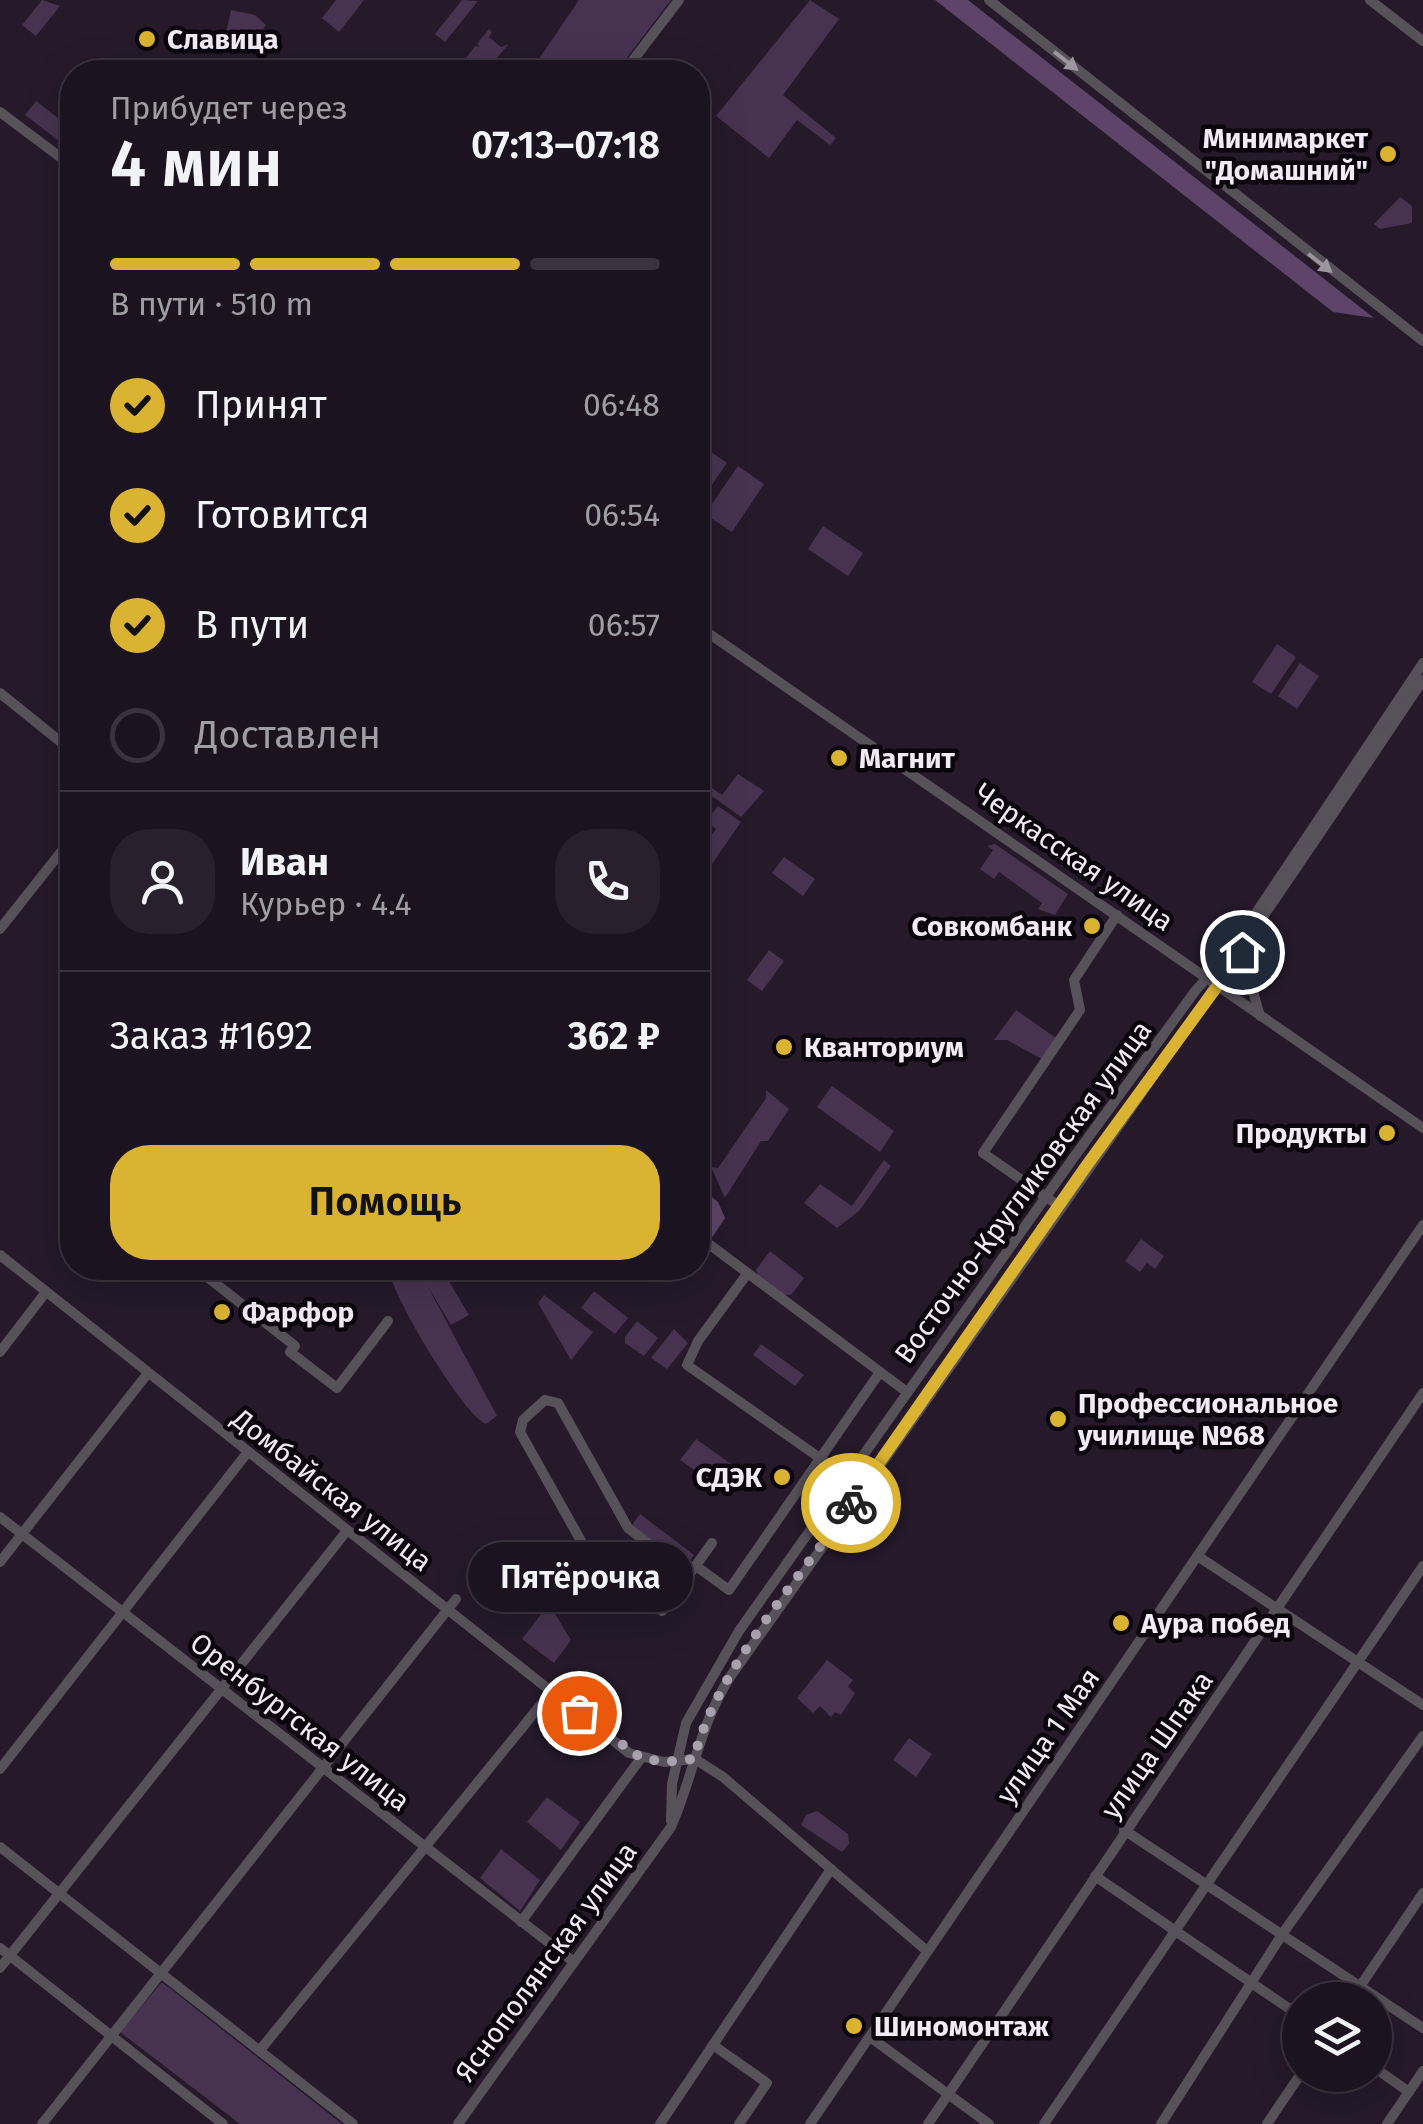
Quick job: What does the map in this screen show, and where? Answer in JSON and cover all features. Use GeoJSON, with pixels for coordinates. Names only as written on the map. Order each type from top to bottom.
{"type":"FeatureCollection","features":[{"type":"Feature","properties":{"kind":"street"},"geometry":{"type":"LineString","coordinates":[[633,60],[679,0]]}},
{"type":"Feature","properties":{"kind":"street"},"geometry":{"type":"LineString","coordinates":[[990,0],[1423,341]]}},
{"type":"Feature","properties":{"kind":"street"},"geometry":{"type":"LineString","coordinates":[[1370,0],[1423,42]]}},
{"type":"Feature","properties":{"kind":"street"},"geometry":{"type":"LineString","coordinates":[[0,112],[60,157]]}},
{"type":"Feature","properties":{"kind":"street","name":"Черкасская улица"},"geometry":{"type":"LineString","coordinates":[[710,634],[1423,1128]]}},
{"type":"Feature","properties":{"kind":"street","name":"Восточно-Кругликовская улица"},"geometry":{"type":"LineString","coordinates":[[670,1827],[686,1723],[716,1668],[1046,1196],[1206,978],[1228,956],[1423,663]]}},
{"type":"Feature","properties":{"kind":"street","name":"Восточно-Кругликовская улица"},"geometry":{"type":"LineString","coordinates":[[690,1783],[709,1714],[730,1677],[1242,952],[1423,680]]}},
{"type":"Feature","properties":{"kind":"street"},"geometry":{"type":"LineString","coordinates":[[0,693],[60,741]]}},
{"type":"Feature","properties":{"kind":"street"},"geometry":{"type":"LineString","coordinates":[[0,929],[60,853]]}},
{"type":"Feature","properties":{"kind":"street"},"geometry":{"type":"LineString","coordinates":[[1059,1206],[984,1153],[1080,1010],[1074,980],[1117,915]]}},
{"type":"Feature","properties":{"kind":"street"},"geometry":{"type":"LineString","coordinates":[[1242,952],[1260,1016]]}},
{"type":"Feature","properties":{"kind":"street","name":"улица 1 Мая"},"geometry":{"type":"LineString","coordinates":[[810,2124],[1423,1225]]}},
{"type":"Feature","properties":{"kind":"street"},"geometry":{"type":"LineString","coordinates":[[1410,1242],[1423,1251]]}},
{"type":"Feature","properties":{"kind":"street"},"geometry":{"type":"LineString","coordinates":[[710,1246],[907,1392]]}},
{"type":"Feature","properties":{"kind":"street","name":"Домбайская улица"},"geometry":{"type":"LineString","coordinates":[[0,1255],[346,1532],[641,1758]]}},
{"type":"Feature","properties":{"kind":"street"},"geometry":{"type":"LineString","coordinates":[[746,1274],[698,1341],[687,1366],[847,1477]]}},
{"type":"Feature","properties":{"kind":"street"},"geometry":{"type":"LineString","coordinates":[[211,1280],[295,1346],[290,1352],[336,1388],[388,1321]]}},
{"type":"Feature","properties":{"kind":"street"},"geometry":{"type":"LineString","coordinates":[[0,1352],[46,1292]]}},
{"type":"Feature","properties":{"kind":"street"},"geometry":{"type":"LineString","coordinates":[[712,1544],[692,1571],[662,1612],[590,1557],[520,1432],[523,1420],[538,1404],[558,1402],[628,1528],[692,1571],[729,1590],[880,1372]]}},
{"type":"Feature","properties":{"kind":"street"},"geometry":{"type":"LineString","coordinates":[[0,1562],[148,1374]]}},
{"type":"Feature","properties":{"kind":"street","name":"улица Шпака"},"geometry":{"type":"LineString","coordinates":[[928,2124],[1124,1830],[1280,1610],[1423,1393]]}},
{"type":"Feature","properties":{"kind":"street"},"geometry":{"type":"LineString","coordinates":[[0,1769],[248,1453]]}},
{"type":"Feature","properties":{"kind":"street","name":"Оренбургская улица"},"geometry":{"type":"LineString","coordinates":[[0,1517],[574,1962]]}},
{"type":"Feature","properties":{"kind":"street"},"geometry":{"type":"LineString","coordinates":[[0,1968],[5,1951],[60,1893],[346,1532]]}},
{"type":"Feature","properties":{"kind":"street"},"geometry":{"type":"LineString","coordinates":[[1199,1556],[1423,1705]]}},
{"type":"Feature","properties":{"kind":"street"},"geometry":{"type":"LineString","coordinates":[[1044,2124],[1423,1566]]}},
{"type":"Feature","properties":{"kind":"street"},"geometry":{"type":"LineString","coordinates":[[42,2124],[456,1598]]}},
{"type":"Feature","properties":{"kind":"street"},"geometry":{"type":"LineString","coordinates":[[716,1668],[730,1677]]}},
{"type":"Feature","properties":{"kind":"street"},"geometry":{"type":"LineString","coordinates":[[260,2050],[552,1691]]}},
{"type":"Feature","properties":{"kind":"street"},"geometry":{"type":"LineString","coordinates":[[1160,2124],[1254,1984],[1283,1933],[1423,1736]]}},
{"type":"Feature","properties":{"kind":"street"},"geometry":{"type":"LineString","coordinates":[[641,1758],[664,1762],[678,1757],[694,1759],[723,1777],[927,1951]]}},
{"type":"Feature","properties":{"kind":"street","name":"Яснополянская улица"},"geometry":{"type":"LineString","coordinates":[[521,1922],[641,1758]]}},
{"type":"Feature","properties":{"kind":"street"},"geometry":{"type":"LineString","coordinates":[[690,1783],[710,1774],[723,1777]]}},
{"type":"Feature","properties":{"kind":"street","name":"Яснополянская улица"},"geometry":{"type":"LineString","coordinates":[[458,2124],[670,1827],[690,1783]]}},
{"type":"Feature","properties":{"kind":"street"},"geometry":{"type":"LineString","coordinates":[[1124,1830],[1356,1982]]}},
{"type":"Feature","properties":{"kind":"street"},"geometry":{"type":"LineString","coordinates":[[0,1847],[353,2124]]}},
{"type":"Feature","properties":{"kind":"street"},"geometry":{"type":"LineString","coordinates":[[660,2124],[831,1869]]}},
{"type":"Feature","properties":{"kind":"street"},"geometry":{"type":"LineString","coordinates":[[1095,1876],[1282,2003]]}},
{"type":"Feature","properties":{"kind":"street"},"geometry":{"type":"LineString","coordinates":[[1363,1982],[1423,1893]]}},
{"type":"Feature","properties":{"kind":"street"},"geometry":{"type":"LineString","coordinates":[[5,1951],[111,2034],[207,2119],[223,2124]]}},
{"type":"Feature","properties":{"kind":"street"},"geometry":{"type":"LineString","coordinates":[[1392,2006],[1423,2028]]}},
{"type":"Feature","properties":{"kind":"street"},"geometry":{"type":"LineString","coordinates":[[870,2037],[989,2124]]}},
{"type":"Feature","properties":{"kind":"street"},"geometry":{"type":"LineString","coordinates":[[712,2045],[767,2083],[739,2124]]}},
{"type":"Feature","properties":{"kind":"street"},"geometry":{"type":"LineString","coordinates":[[1387,2124],[1423,2071]]}},
{"type":"Feature","properties":{"kind":"street"},"geometry":{"type":"LineString","coordinates":[[1392,2080],[1409,2092]]}},
{"type":"Feature","properties":{"kind":"street"},"geometry":{"type":"LineString","coordinates":[[1268,2124],[1289,2092]]}},
{"type":"Feature","properties":{"kind":"shaded area"},"geometry":{"type":"Polygon","coordinates":[[[42,0],[60,6],[36,36],[22,25],[42,0]]]}},
{"type":"Feature","properties":{"kind":"shaded area"},"geometry":{"type":"Polygon","coordinates":[[[336,0],[364,0],[339,32],[322,18],[336,0]]]}},
{"type":"Feature","properties":{"kind":"shaded area"},"geometry":{"type":"Polygon","coordinates":[[[462,0],[478,1],[445,42],[435,34],[462,0]]]}},
{"type":"Feature","properties":{"kind":"shaded area"},"geometry":{"type":"Polygon","coordinates":[[[579,0],[671,0],[625,60],[538,60],[579,0]]]}},
{"type":"Feature","properties":{"kind":"shaded area"},"geometry":{"type":"Polygon","coordinates":[[[810,0],[839,19],[783,95],[836,138],[830,145],[797,120],[769,158],[716,116],[810,0]]]}},
{"type":"Feature","properties":{"kind":"shaded area"},"geometry":{"type":"Polygon","coordinates":[[[935,0],[968,0],[1374,318],[1333,312],[935,0]]]}},
{"type":"Feature","properties":{"kind":"shaded area"},"geometry":{"type":"Polygon","coordinates":[[[231,10],[255,15],[266,25],[246,53],[232,50],[224,42],[231,10]]]}},
{"type":"Feature","properties":{"kind":"shaded area"},"geometry":{"type":"Polygon","coordinates":[[[489,29],[489,37],[501,47],[509,44],[495,60],[469,60],[466,58],[475,46],[480,47],[477,44],[489,29]]]}},
{"type":"Feature","properties":{"kind":"shaded area"},"geometry":{"type":"Polygon","coordinates":[[[36,101],[60,120],[60,142],[25,115],[36,101]]]}},
{"type":"Feature","properties":{"kind":"shaded area"},"geometry":{"type":"Polygon","coordinates":[[[1400,197],[1412,206],[1412,223],[1380,229],[1374,224],[1400,197]]]}},
{"type":"Feature","properties":{"kind":"shaded area"},"geometry":{"type":"Polygon","coordinates":[[[710,451],[727,463],[710,488],[710,451]]]}},
{"type":"Feature","properties":{"kind":"shaded area"},"geometry":{"type":"Polygon","coordinates":[[[738,466],[764,484],[732,532],[710,517],[710,507],[738,466]]]}},
{"type":"Feature","properties":{"kind":"shaded area"},"geometry":{"type":"Polygon","coordinates":[[[823,526],[863,553],[848,576],[808,549],[823,526]]]}},
{"type":"Feature","properties":{"kind":"shaded area"},"geometry":{"type":"Polygon","coordinates":[[[1277,644],[1296,657],[1271,694],[1252,682],[1277,644]]]}},
{"type":"Feature","properties":{"kind":"shaded area"},"geometry":{"type":"Polygon","coordinates":[[[1300,663],[1319,676],[1297,709],[1278,696],[1300,663]]]}},
{"type":"Feature","properties":{"kind":"shaded area"},"geometry":{"type":"Polygon","coordinates":[[[738,774],[764,791],[741,817],[710,795],[710,786],[722,795],[738,774]]]}},
{"type":"Feature","properties":{"kind":"shaded area"},"geometry":{"type":"Polygon","coordinates":[[[718,806],[741,822],[710,867],[710,837],[716,829],[710,825],[710,817],[718,806]]]}},
{"type":"Feature","properties":{"kind":"shaded area"},"geometry":{"type":"Polygon","coordinates":[[[995,844],[1068,894],[1055,915],[1038,909],[1042,903],[999,872],[994,879],[980,869],[993,850],[987,846],[995,844]]]}},
{"type":"Feature","properties":{"kind":"shaded area"},"geometry":{"type":"Polygon","coordinates":[[[784,857],[815,879],[803,896],[772,873],[784,857]]]}},
{"type":"Feature","properties":{"kind":"shaded area"},"geometry":{"type":"Polygon","coordinates":[[[769,950],[784,961],[762,991],[747,980],[769,950]]]}},
{"type":"Feature","properties":{"kind":"shaded area"},"geometry":{"type":"Polygon","coordinates":[[[1016,1010],[1056,1038],[1042,1059],[1007,1040],[994,1040],[1016,1010]]]}},
{"type":"Feature","properties":{"kind":"shaded area"},"geometry":{"type":"Polygon","coordinates":[[[832,1086],[894,1131],[880,1152],[817,1107],[832,1086]]]}},
{"type":"Feature","properties":{"kind":"shaded area"},"geometry":{"type":"Polygon","coordinates":[[[766,1090],[789,1109],[768,1141],[761,1141],[725,1198],[711,1167],[718,1168],[766,1098],[766,1090]]]}},
{"type":"Feature","properties":{"kind":"shaded area"},"geometry":{"type":"Polygon","coordinates":[[[884,1160],[891,1166],[859,1211],[837,1228],[804,1203],[820,1184],[852,1206],[884,1160]]]}},
{"type":"Feature","properties":{"kind":"shaded area"},"geometry":{"type":"Polygon","coordinates":[[[710,1196],[718,1202],[725,1218],[710,1240],[710,1196]]]}},
{"type":"Feature","properties":{"kind":"shaded area"},"geometry":{"type":"Polygon","coordinates":[[[1141,1239],[1164,1256],[1155,1269],[1147,1263],[1140,1272],[1125,1261],[1141,1239]]]}},
{"type":"Feature","properties":{"kind":"shaded area"},"geometry":{"type":"Polygon","coordinates":[[[770,1251],[804,1278],[792,1294],[783,1296],[759,1278],[756,1270],[770,1251]]]}},
{"type":"Feature","properties":{"kind":"shaded area"},"geometry":{"type":"Polygon","coordinates":[[[448,1280],[469,1315],[451,1325],[427,1285],[497,1416],[486,1424],[462,1400],[429,1352],[392,1281],[448,1280]]]}},
{"type":"Feature","properties":{"kind":"shaded area"},"geometry":{"type":"Polygon","coordinates":[[[594,1291],[628,1318],[615,1334],[581,1308],[594,1291]]]}},
{"type":"Feature","properties":{"kind":"shaded area"},"geometry":{"type":"Polygon","coordinates":[[[544,1295],[593,1332],[571,1360],[538,1303],[544,1295]]]}},
{"type":"Feature","properties":{"kind":"shaded area"},"geometry":{"type":"Polygon","coordinates":[[[637,1321],[658,1338],[644,1356],[625,1343],[637,1321]]]}},
{"type":"Feature","properties":{"kind":"shaded area"},"geometry":{"type":"Polygon","coordinates":[[[674,1329],[688,1343],[667,1369],[651,1358],[674,1329]]]}},
{"type":"Feature","properties":{"kind":"shaded area"},"geometry":{"type":"Polygon","coordinates":[[[761,1344],[804,1375],[795,1386],[753,1355],[761,1344]]]}},
{"type":"Feature","properties":{"kind":"shaded area"},"geometry":{"type":"Polygon","coordinates":[[[696,1439],[745,1474],[730,1495],[680,1460],[696,1439]]]}},
{"type":"Feature","properties":{"kind":"shaded area"},"geometry":{"type":"Polygon","coordinates":[[[640,1514],[694,1555],[685,1567],[631,1526],[640,1514]]]}},
{"type":"Feature","properties":{"kind":"shaded area"},"geometry":{"type":"Polygon","coordinates":[[[549,1604],[571,1640],[554,1663],[522,1639],[549,1604]]]}},
{"type":"Feature","properties":{"kind":"shaded area"},"geometry":{"type":"Polygon","coordinates":[[[827,1660],[853,1680],[848,1687],[855,1693],[841,1715],[835,1712],[831,1717],[820,1706],[813,1713],[797,1698],[827,1660]]]}},
{"type":"Feature","properties":{"kind":"shaded area"},"geometry":{"type":"Polygon","coordinates":[[[909,1738],[932,1754],[916,1777],[893,1760],[909,1738]]]}},
{"type":"Feature","properties":{"kind":"shaded area"},"geometry":{"type":"Polygon","coordinates":[[[547,1797],[580,1822],[561,1850],[527,1822],[547,1797]]]}},
{"type":"Feature","properties":{"kind":"shaded area"},"geometry":{"type":"Polygon","coordinates":[[[817,1811],[848,1834],[849,1844],[842,1852],[801,1825],[806,1815],[817,1811]]]}},
{"type":"Feature","properties":{"kind":"shaded area"},"geometry":{"type":"Polygon","coordinates":[[[501,1849],[540,1880],[520,1911],[480,1878],[501,1849]]]}},
{"type":"Feature","properties":{"kind":"shaded area"},"geometry":{"type":"Polygon","coordinates":[[[162,1982],[342,2124],[240,2124],[120,2032],[162,1982]]]}},
{"type":"Feature","properties":{"kind":"way so far"},"geometry":{"type":"LineString","coordinates":[[579,1713],[641,1758],[664,1762],[678,1757],[694,1759],[702,1730],[725,1684],[851,1503]]}},
{"type":"Feature","properties":{"kind":"place","name":"Славица"},"geometry":{"type":"Point","coordinates":[147,39]}},
{"type":"Feature","properties":{"kind":"place","name":"Минимаркет \"Домашний\""},"geometry":{"type":"Point","coordinates":[1388,154]}},
{"type":"Feature","properties":{"kind":"place","name":"Магнит"},"geometry":{"type":"Point","coordinates":[839,758]}},
{"type":"Feature","properties":{"kind":"place","name":"Совкомбанк"},"geometry":{"type":"Point","coordinates":[1092,926]}},
{"type":"Feature","properties":{"kind":"place","name":"Кванториум"},"geometry":{"type":"Point","coordinates":[784,1047]}},
{"type":"Feature","properties":{"kind":"place","name":"Продукты"},"geometry":{"type":"Point","coordinates":[1387,1133]}},
{"type":"Feature","properties":{"kind":"place","name":"Фарфор"},"geometry":{"type":"Point","coordinates":[222,1312]}},
{"type":"Feature","properties":{"kind":"place","name":"Профессиональное училище №68"},"geometry":{"type":"Point","coordinates":[1058,1419]}},
{"type":"Feature","properties":{"kind":"place","name":"СДЭК"},"geometry":{"type":"Point","coordinates":[782,1477]}},
{"type":"Feature","properties":{"kind":"place","name":"Аура побед"},"geometry":{"type":"Point","coordinates":[1121,1623]}},
{"type":"Feature","properties":{"kind":"place","name":"Пятёрочка"},"geometry":{"type":"Point","coordinates":[579,1713]}},
{"type":"Feature","properties":{"kind":"place","name":"Шиномонтаж"},"geometry":{"type":"Point","coordinates":[854,2026]}},
{"type":"Feature","properties":{"kind":"route"},"geometry":{"type":"LineString","coordinates":[[851,1503],[1087,1165],[1242,952]]}}]}
